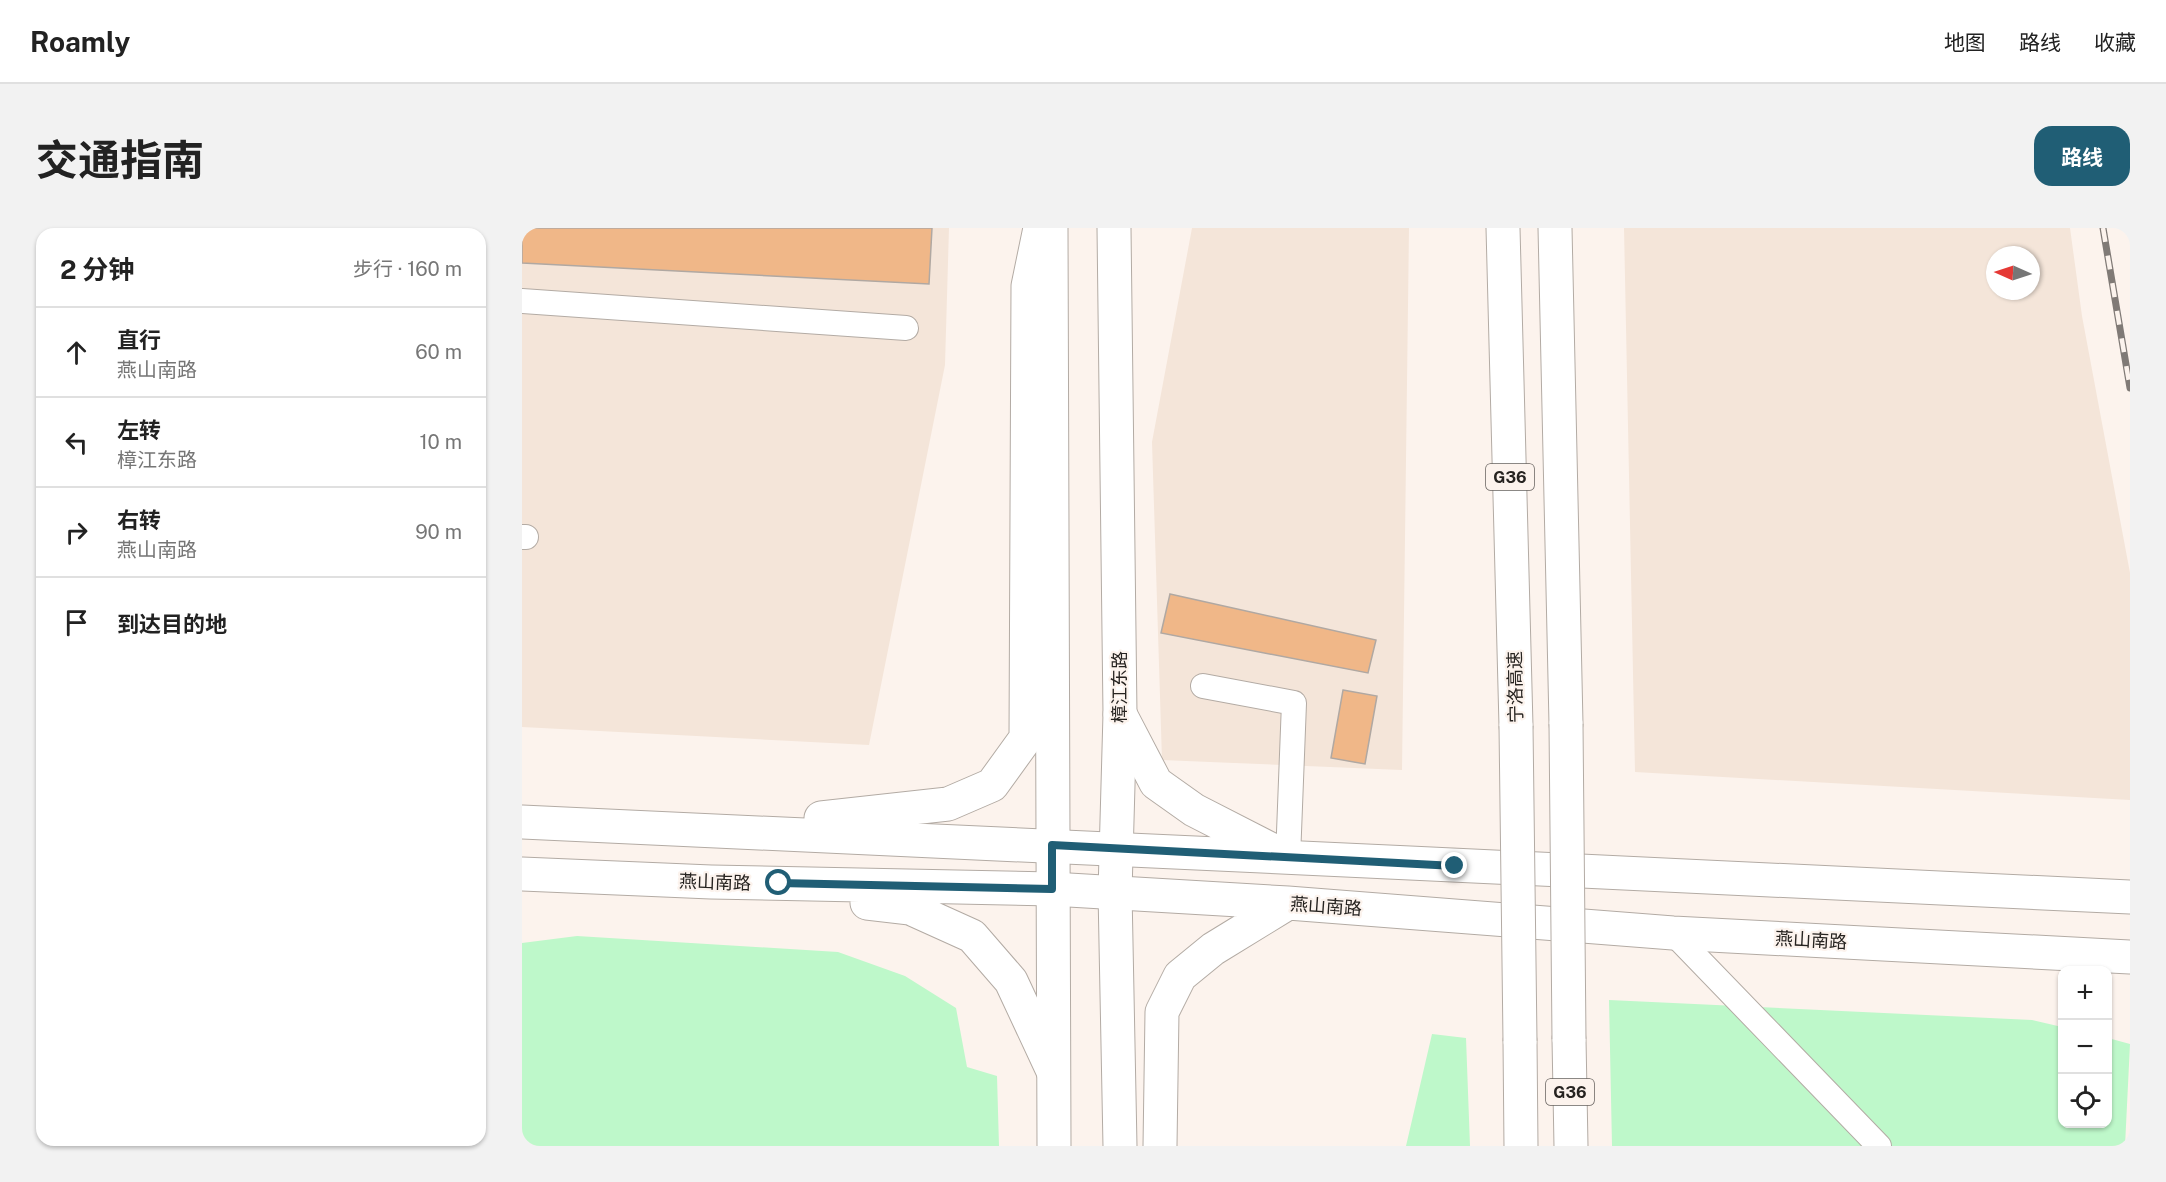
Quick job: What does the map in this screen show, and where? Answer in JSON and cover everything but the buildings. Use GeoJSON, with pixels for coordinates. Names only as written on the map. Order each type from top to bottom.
{"type":"FeatureCollection","features":[{"type":"Feature","properties":{"kind":"main road"},"geometry":{"type":"LineString","coordinates":[[715,829],[948,804],[992,785],[1026,738],[1028,286],[1040,228]]}},
{"type":"Feature","properties":{"kind":"main road"},"geometry":{"type":"LineString","coordinates":[[1051,228],[1054,1146]]}},
{"type":"Feature","properties":{"kind":"main road","name":"樟江东路"},"geometry":{"type":"LineString","coordinates":[[1114,228],[1120,714],[1115,892],[1120,1146]]}},
{"type":"Feature","properties":{"kind":"main road","name":"宁洛高速"},"geometry":{"type":"LineString","coordinates":[[1503,228],[1516,726],[1521,1146]]}},
{"type":"Feature","properties":{"kind":"main road","name":"G36"},"geometry":{"type":"LineString","coordinates":[[1555,228],[1566,724],[1571,1146]]}},
{"type":"Feature","properties":{"kind":"main road"},"geometry":{"type":"LineString","coordinates":[[1120,714],[1156,783],[1194,810],[1288,858]]}},
{"type":"Feature","properties":{"kind":"main road"},"geometry":{"type":"LineString","coordinates":[[522,822],[1116,846],[1288,858],[2130,897]]}},
{"type":"Feature","properties":{"kind":"main road","name":"燕山南路"},"geometry":{"type":"LineString","coordinates":[[522,874],[711,882],[1115,892],[1673,933],[2130,957]]}},
{"type":"Feature","properties":{"kind":"main road"},"geometry":{"type":"LineString","coordinates":[[711,882],[910,908],[972,936],[1011,981],[1053,1071]]}},
{"type":"Feature","properties":{"kind":"main road"},"geometry":{"type":"LineString","coordinates":[[1160,1146],[1162,1012],[1180,976],[1213,949],[1288,903]]}},
{"type":"Feature","properties":{"kind":"street"},"geometry":{"type":"LineString","coordinates":[[522,301],[906,328]]}},
{"type":"Feature","properties":{"kind":"street"},"geometry":{"type":"LineString","coordinates":[[1203,686],[1294,703],[1288,858]]}},
{"type":"Feature","properties":{"kind":"street"},"geometry":{"type":"LineString","coordinates":[[1673,933],[1879,1146]]}},
{"type":"Feature","properties":{"kind":"shaded area"},"geometry":{"type":"Polygon","coordinates":[[[522,228],[949,228],[945,365],[869,745],[522,727],[522,228]]]}},
{"type":"Feature","properties":{"kind":"shaded area"},"geometry":{"type":"Polygon","coordinates":[[[1192,228],[1409,228],[1402,770],[1162,760],[1152,442],[1192,228]]]}},
{"type":"Feature","properties":{"kind":"shaded area"},"geometry":{"type":"Polygon","coordinates":[[[1624,228],[2070,228],[2082,316],[2130,573],[2130,800],[1635,772],[1624,228]]]}},
{"type":"Feature","properties":{"kind":"green space"},"geometry":{"type":"Polygon","coordinates":[[[577,936],[838,952],[905,976],[956,1008],[967,1067],[997,1076],[999,1146],[522,1146],[522,943],[577,936]]]}},
{"type":"Feature","properties":{"kind":"green space"},"geometry":{"type":"Polygon","coordinates":[[[1609,1000],[2032,1020],[2058,1026],[2058,1128],[2112,1128],[2112,1039],[2130,1044],[2125,1146],[1612,1146],[1609,1000]]]}},
{"type":"Feature","properties":{"kind":"green space"},"geometry":{"type":"Polygon","coordinates":[[[1432,1034],[1466,1038],[1470,1146],[1406,1146],[1432,1034]]]}},
{"type":"Feature","properties":{"kind":"railway"},"geometry":{"type":"LineString","coordinates":[[2103,228],[2130,388]]}},
{"type":"Feature","properties":{"kind":"route"},"geometry":{"type":"LineString","coordinates":[[779,883],[1052,889],[1052,845],[1116,846],[1288,858],[1455,866]]}}]}
